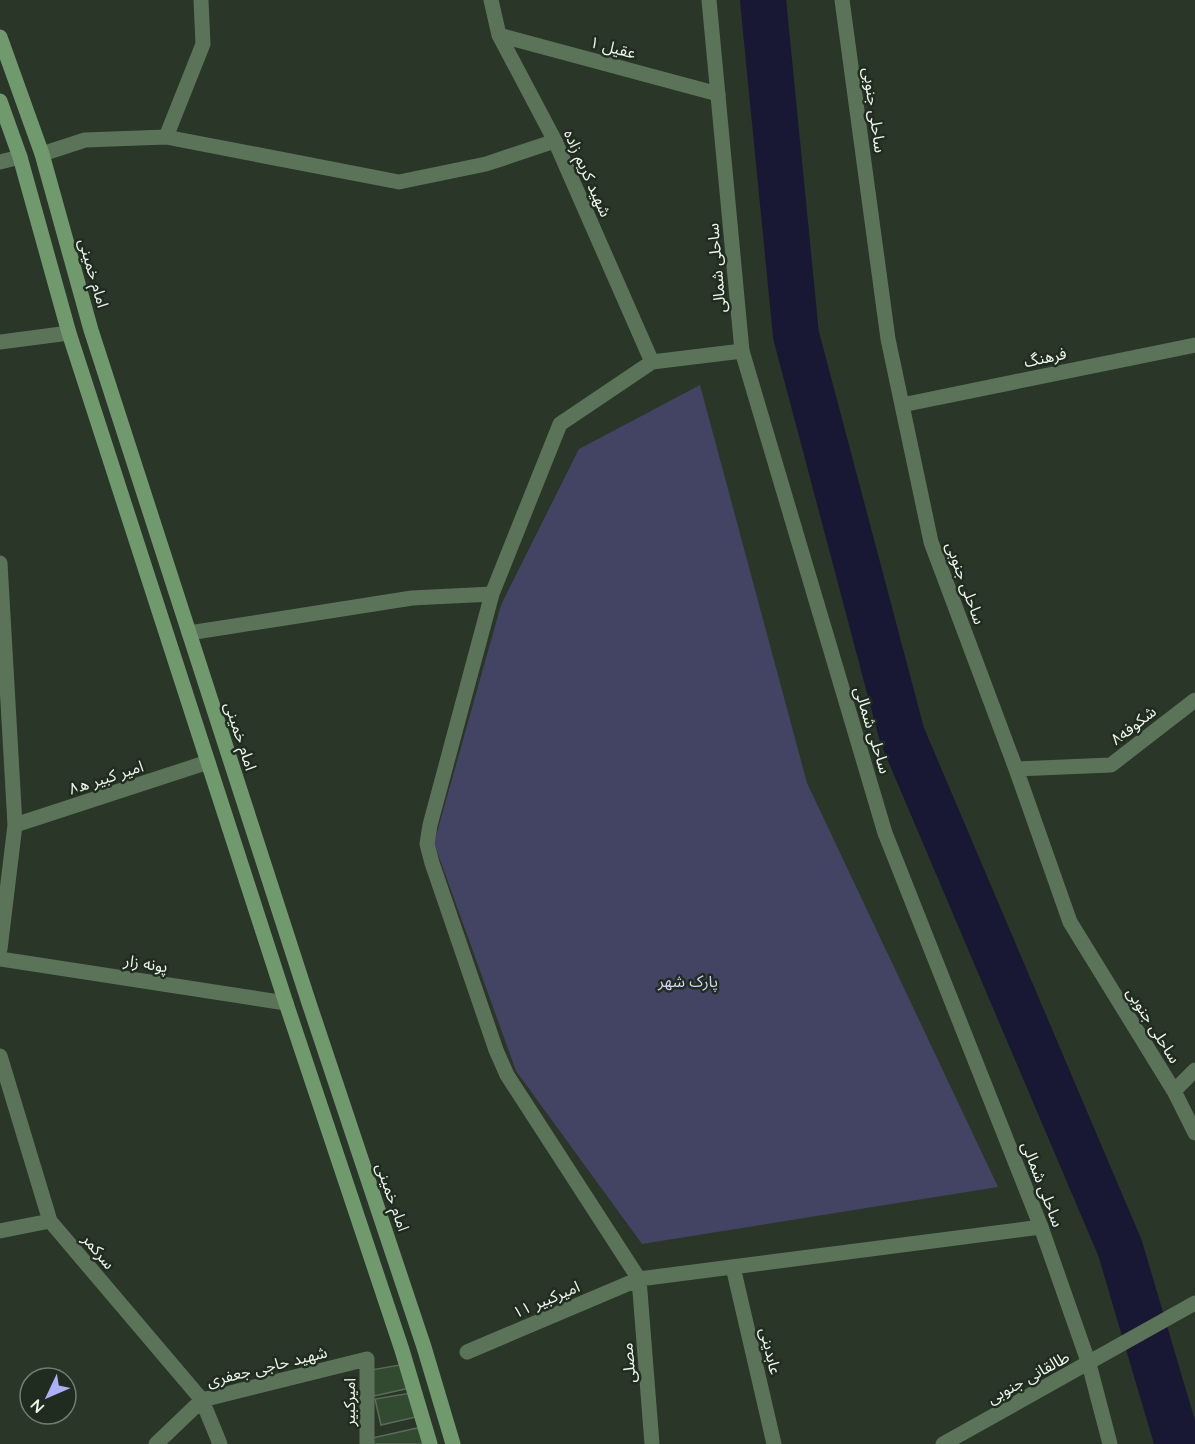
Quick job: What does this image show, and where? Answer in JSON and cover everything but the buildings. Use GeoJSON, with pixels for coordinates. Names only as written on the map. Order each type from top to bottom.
{"type":"FeatureCollection","features":[{"type":"Feature","properties":{"kind":"main road","name":"امام خمینی"},"geometry":{"type":"LineString","coordinates":[[0,37],[42,154],[91,330],[308,1000],[424,1347],[453,1444]]}},
{"type":"Feature","properties":{"kind":"main road"},"geometry":{"type":"LineString","coordinates":[[0,101],[20,157],[69,333],[286,1003],[402,1350],[430,1444]]}},
{"type":"Feature","properties":{"kind":"street"},"geometry":{"type":"LineString","coordinates":[[166,137],[203,44],[201,0]]}},
{"type":"Feature","properties":{"kind":"street","name":"شهید کریم زاده"},"geometry":{"type":"LineString","coordinates":[[491,0],[499,35],[555,141],[652,362]]}},
{"type":"Feature","properties":{"kind":"street","name":"ساحلی شمالی"},"geometry":{"type":"LineString","coordinates":[[709,0],[742,351],[885,833],[1041,1227],[1089,1364],[1110,1444]]}},
{"type":"Feature","properties":{"kind":"street","name":"ساحلی جنوبی"},"geometry":{"type":"LineString","coordinates":[[842,0],[888,339],[932,542],[1070,922],[1174,1091],[1195,1133]]}},
{"type":"Feature","properties":{"kind":"street","name":"عقیل ۱"},"geometry":{"type":"LineString","coordinates":[[499,35],[718,94]]}},
{"type":"Feature","properties":{"kind":"street"},"geometry":{"type":"LineString","coordinates":[[42,154],[84,140],[166,137],[399,182],[486,164],[555,141]]}},
{"type":"Feature","properties":{"kind":"street"},"geometry":{"type":"LineString","coordinates":[[0,162],[20,157]]}},
{"type":"Feature","properties":{"kind":"street"},"geometry":{"type":"LineString","coordinates":[[0,342],[69,333]]}},
{"type":"Feature","properties":{"kind":"street","name":"فرهنگ"},"geometry":{"type":"LineString","coordinates":[[902,405],[1195,345]]}},
{"type":"Feature","properties":{"kind":"street"},"geometry":{"type":"LineString","coordinates":[[639,1279],[507,1075],[496,1050],[427,844],[430,825],[492,594],[560,424],[652,362],[742,351]]}},
{"type":"Feature","properties":{"kind":"street"},"geometry":{"type":"LineString","coordinates":[[0,563],[6,789],[15,825],[0,949]]}},
{"type":"Feature","properties":{"kind":"street"},"geometry":{"type":"LineString","coordinates":[[189,633],[412,598],[492,594]]}},
{"type":"Feature","properties":{"kind":"street","name":"شکوفه۸"},"geometry":{"type":"LineString","coordinates":[[1016,769],[1112,765],[1195,700]]}},
{"type":"Feature","properties":{"kind":"street","name":"امیر کبیر ه۸"},"geometry":{"type":"LineString","coordinates":[[15,825],[208,762]]}},
{"type":"Feature","properties":{"kind":"street","name":"پونه زار"},"geometry":{"type":"LineString","coordinates":[[0,959],[286,1003]]}},
{"type":"Feature","properties":{"kind":"street","name":"سرکمر"},"geometry":{"type":"LineString","coordinates":[[0,1056],[51,1221],[202,1400],[220,1444]]}},
{"type":"Feature","properties":{"kind":"street"},"geometry":{"type":"LineString","coordinates":[[1174,1091],[1195,1070]]}},
{"type":"Feature","properties":{"kind":"street"},"geometry":{"type":"LineString","coordinates":[[0,1232],[51,1221]]}},
{"type":"Feature","properties":{"kind":"street","name":"امیرکبیر ۱۱"},"geometry":{"type":"LineString","coordinates":[[467,1352],[639,1279],[1041,1227]]}},
{"type":"Feature","properties":{"kind":"street","name":"عابدینی"},"geometry":{"type":"LineString","coordinates":[[733,1267],[774,1444]]}},
{"type":"Feature","properties":{"kind":"street","name":"مصلی"},"geometry":{"type":"LineString","coordinates":[[639,1279],[652,1444]]}},
{"type":"Feature","properties":{"kind":"street","name":"طالقانی جنوبی"},"geometry":{"type":"LineString","coordinates":[[943,1444],[1195,1303]]}},
{"type":"Feature","properties":{"kind":"street","name":"شهید حاجی جعفری"},"geometry":{"type":"LineString","coordinates":[[156,1444],[202,1400],[367,1359]]}},
{"type":"Feature","properties":{"kind":"street","name":"امیرکبیر"},"geometry":{"type":"LineString","coordinates":[[367,1359],[367,1444]]}},
{"type":"Feature","properties":{"kind":"green space","name":"پارک شهر"},"geometry":{"type":"Polygon","coordinates":[[[700,385],[807,783],[998,1187],[642,1244],[516,1071],[434,843],[501,605],[579,449],[700,385]]]}},
{"type":"Feature","properties":{"kind":"waterway"},"geometry":{"type":"LineString","coordinates":[[763,0],[796,335],[902,735],[1120,1248],[1178,1444]]}}]}
